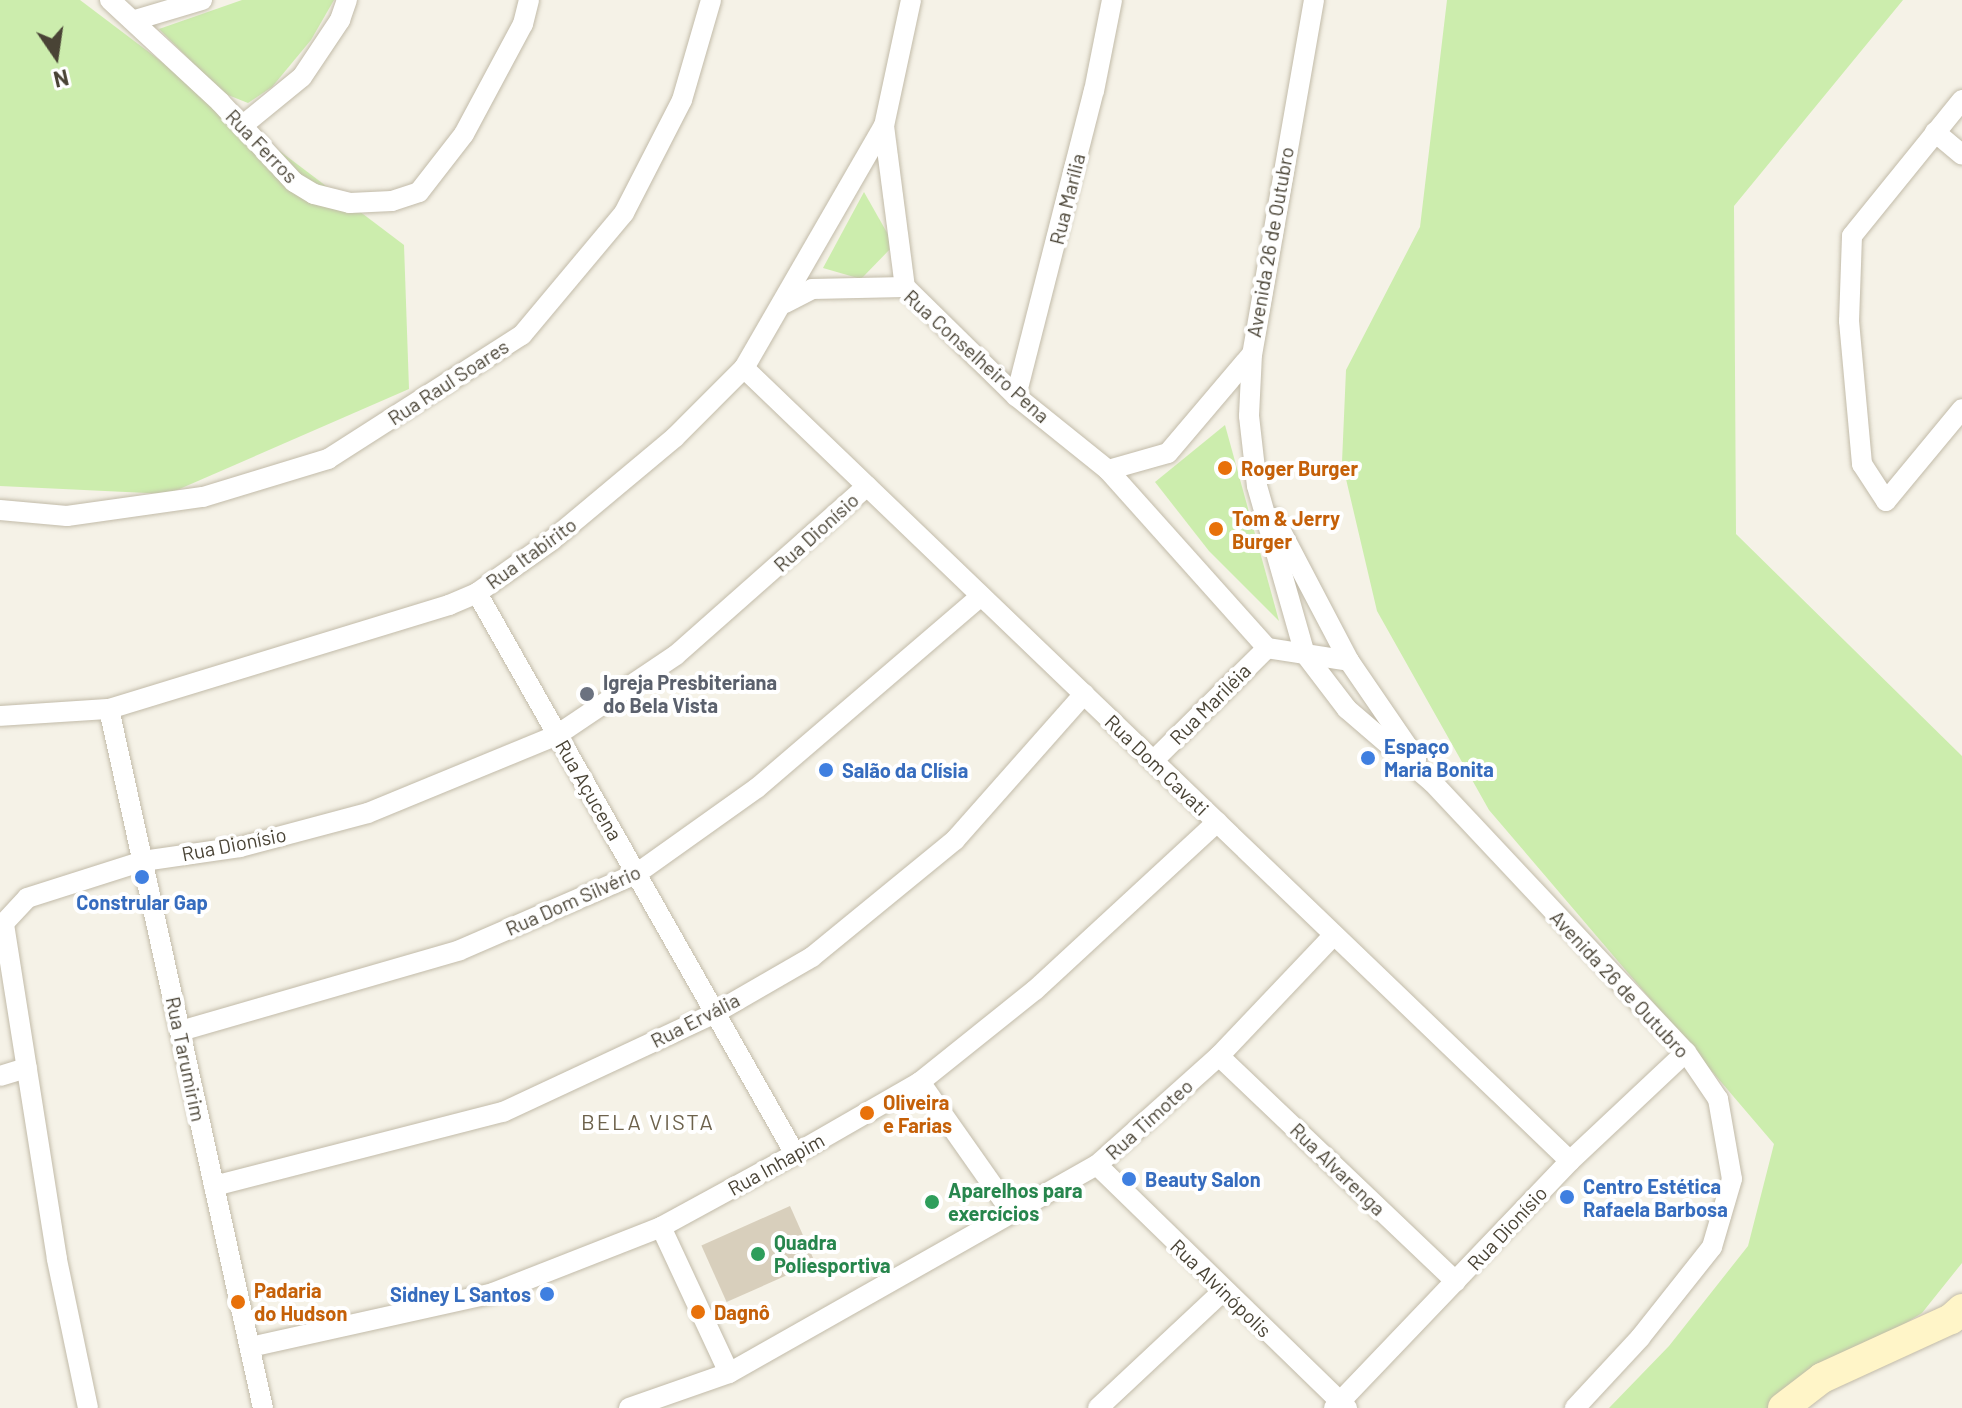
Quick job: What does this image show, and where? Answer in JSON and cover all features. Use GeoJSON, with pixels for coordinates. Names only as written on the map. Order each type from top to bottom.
{"type":"FeatureCollection","features":[{"type":"Feature","properties":{"kind":"main road"},"geometry":{"type":"LineString","coordinates":[[1783,1408],[1822,1378],[1951,1319],[1962,1309]]}},
{"type":"Feature","properties":{"kind":"street","name":"Rua Ferros"},"geometry":{"type":"LineString","coordinates":[[110,0],[135,20],[294,182],[314,194],[350,203],[392,201],[419,192],[464,134],[523,24],[529,0]]}},
{"type":"Feature","properties":{"kind":"street"},"geometry":{"type":"LineString","coordinates":[[135,20],[202,0]]}},
{"type":"Feature","properties":{"kind":"street"},"geometry":{"type":"LineString","coordinates":[[242,126],[302,77],[340,20],[347,0]]}},
{"type":"Feature","properties":{"kind":"street","name":"Rua Raul Soares"},"geometry":{"type":"LineString","coordinates":[[0,510],[67,516],[203,497],[328,459],[522,335],[624,213],[682,100],[711,0]]}},
{"type":"Feature","properties":{"kind":"street","name":"Rua Itabirito"},"geometry":{"type":"LineString","coordinates":[[0,716],[109,709],[477,593],[552,540],[675,437],[744,368],[785,303],[884,126],[911,0]]}},
{"type":"Feature","properties":{"kind":"street","name":"Rua Marília"},"geometry":{"type":"LineString","coordinates":[[1016,396],[1094,91],[1112,0]]}},
{"type":"Feature","properties":{"kind":"street","name":"Avenida 26 de Outubro"},"geometry":{"type":"LineString","coordinates":[[1314,0],[1252,354],[1249,416],[1257,486],[1305,654],[1347,709],[1433,783],[1686,1052],[1718,1099],[1732,1179],[1712,1247],[1640,1338],[1575,1408]]}},
{"type":"Feature","properties":{"kind":"street"},"geometry":{"type":"LineString","coordinates":[[1962,100],[1852,236],[1849,321],[1862,464],[1886,501],[1962,409]]}},
{"type":"Feature","properties":{"kind":"street","name":"Rua Itabirito"},"geometry":{"type":"LineString","coordinates":[[884,126],[905,287]]}},
{"type":"Feature","properties":{"kind":"street"},"geometry":{"type":"LineString","coordinates":[[1935,132],[1962,155]]}},
{"type":"Feature","properties":{"kind":"street","name":"Rua Conselheiro Pena"},"geometry":{"type":"LineString","coordinates":[[785,303],[812,289],[905,287],[1016,396],[1108,470],[1267,648]]}},
{"type":"Feature","properties":{"kind":"street"},"geometry":{"type":"LineString","coordinates":[[1108,470],[1168,453],[1252,354]]}},
{"type":"Feature","properties":{"kind":"street","name":"Rua Dom Cavati"},"geometry":{"type":"LineString","coordinates":[[744,368],[1570,1161]]}},
{"type":"Feature","properties":{"kind":"street","name":"Rua Dionísio"},"geometry":{"type":"LineString","coordinates":[[88,1408],[57,1259],[4,923],[27,898],[143,861],[240,847],[368,813],[557,735],[676,655],[867,486]]}},
{"type":"Feature","properties":{"kind":"street","name":"Avenida 26 de Outubro"},"geometry":{"type":"LineString","coordinates":[[1257,486],[1349,661],[1433,783]]}},
{"type":"Feature","properties":{"kind":"street","name":"Rua Açucena"},"geometry":{"type":"LineString","coordinates":[[477,593],[795,1154]]}},
{"type":"Feature","properties":{"kind":"street","name":"Rua Dom Silvério"},"geometry":{"type":"LineString","coordinates":[[180,1031],[460,950],[636,874],[757,788],[981,596]]}},
{"type":"Feature","properties":{"kind":"street"},"geometry":{"type":"LineString","coordinates":[[1267,648],[1349,661]]}},
{"type":"Feature","properties":{"kind":"street","name":"Rua Mariléia"},"geometry":{"type":"LineString","coordinates":[[1153,761],[1267,648]]}},
{"type":"Feature","properties":{"kind":"street","name":"Rua Ervália"},"geometry":{"type":"LineString","coordinates":[[214,1186],[503,1112],[715,1013],[812,957],[955,840],[1084,694]]}},
{"type":"Feature","properties":{"kind":"street","name":"Rua Tarumirim"},"geometry":{"type":"LineString","coordinates":[[109,709],[263,1408]]}},
{"type":"Feature","properties":{"kind":"street","name":"Rua Inhapim"},"geometry":{"type":"LineString","coordinates":[[250,1347],[493,1293],[661,1227],[920,1082],[1035,990],[1217,822]]}},
{"type":"Feature","properties":{"kind":"street","name":"Rua Timoteo"},"geometry":{"type":"LineString","coordinates":[[629,1408],[729,1373],[858,1304],[1097,1165],[1219,1056],[1334,935]]}},
{"type":"Feature","properties":{"kind":"street","name":"Rua Dionísio"},"geometry":{"type":"LineString","coordinates":[[1341,1406],[1570,1161],[1686,1052]]}},
{"type":"Feature","properties":{"kind":"street","name":"Rua Alvarenga"},"geometry":{"type":"LineString","coordinates":[[1219,1056],[1456,1282]]}},
{"type":"Feature","properties":{"kind":"street"},"geometry":{"type":"LineString","coordinates":[[0,1076],[27,1068]]}},
{"type":"Feature","properties":{"kind":"street"},"geometry":{"type":"LineString","coordinates":[[920,1082],[1012,1213]]}},
{"type":"Feature","properties":{"kind":"street","name":"Rua Alvinópolis"},"geometry":{"type":"LineString","coordinates":[[1097,1165],[1341,1406]]}},
{"type":"Feature","properties":{"kind":"street"},"geometry":{"type":"LineString","coordinates":[[661,1227],[729,1373]]}},
{"type":"Feature","properties":{"kind":"street"},"geometry":{"type":"LineString","coordinates":[[1098,1408],[1223,1291]]}},
{"type":"Feature","properties":{"kind":"green space"},"geometry":{"type":"Polygon","coordinates":[[[0,0],[80,0],[404,245],[409,389],[168,494],[0,486],[0,0]]]}},
{"type":"Feature","properties":{"kind":"green space"},"geometry":{"type":"Polygon","coordinates":[[[242,0],[334,0],[311,40],[272,87],[248,103],[223,93],[159,29],[242,0]]]}},
{"type":"Feature","properties":{"kind":"green space"},"geometry":{"type":"Polygon","coordinates":[[[1447,0],[1903,0],[1734,206],[1736,534],[1962,756],[1962,1263],[1922,1313],[1769,1408],[1609,1408],[1669,1346],[1748,1246],[1774,1144],[1489,810],[1377,611],[1342,462],[1346,370],[1420,227],[1447,0]]]}},
{"type":"Feature","properties":{"kind":"green space"},"geometry":{"type":"Polygon","coordinates":[[[864,192],[894,245],[861,279],[823,268],[864,192]]]}},
{"type":"Feature","properties":{"kind":"green space"},"geometry":{"type":"Polygon","coordinates":[[[1225,425],[1279,621],[1209,551],[1155,482],[1225,425]]]}},
{"type":"Feature","properties":{"kind":"building","name":"Quadra Poliesportiva"},"geometry":{"type":"Polygon","coordinates":[[[790,1206],[815,1263],[727,1302],[701,1245],[790,1206]]]}},
{"type":"Feature","properties":{"kind":"place","name":"Roger Burger"},"geometry":{"type":"Point","coordinates":[1225,468]}},
{"type":"Feature","properties":{"kind":"place","name":"Tom & Jerry Burger"},"geometry":{"type":"Point","coordinates":[1216,529]}},
{"type":"Feature","properties":{"kind":"place","name":"Igreja Presbiteriana do Bela Vista"},"geometry":{"type":"Point","coordinates":[587,694]}},
{"type":"Feature","properties":{"kind":"place","name":"Espaço Maria Bonita"},"geometry":{"type":"Point","coordinates":[1368,758]}},
{"type":"Feature","properties":{"kind":"place","name":"Salão da Clísia"},"geometry":{"type":"Point","coordinates":[826,770]}},
{"type":"Feature","properties":{"kind":"place","name":"Constrular Gap"},"geometry":{"type":"Point","coordinates":[142,877]}},
{"type":"Feature","properties":{"kind":"place","name":"Oliveira e Farias"},"geometry":{"type":"Point","coordinates":[867,1113]}},
{"type":"Feature","properties":{"kind":"place","name":"Beauty Salon"},"geometry":{"type":"Point","coordinates":[1129,1179]}},
{"type":"Feature","properties":{"kind":"place","name":"Centro Estética Rafaela Barbosa"},"geometry":{"type":"Point","coordinates":[1567,1197]}},
{"type":"Feature","properties":{"kind":"place","name":"Aparelhos para exercícios"},"geometry":{"type":"Point","coordinates":[932,1202]}},
{"type":"Feature","properties":{"kind":"place","name":"Quadra Poliesportiva"},"geometry":{"type":"Point","coordinates":[758,1254]}},
{"type":"Feature","properties":{"kind":"place","name":"Sidney L Santos"},"geometry":{"type":"Point","coordinates":[547,1294]}},
{"type":"Feature","properties":{"kind":"place","name":"Padaria do Hudson"},"geometry":{"type":"Point","coordinates":[238,1302]}},
{"type":"Feature","properties":{"kind":"place","name":"Dagnô"},"geometry":{"type":"Point","coordinates":[698,1312]}},
{"type":"Feature","properties":{"kind":"district","name":"BELA VISTA"},"geometry":{"type":"Point","coordinates":[648,1122]}}]}
